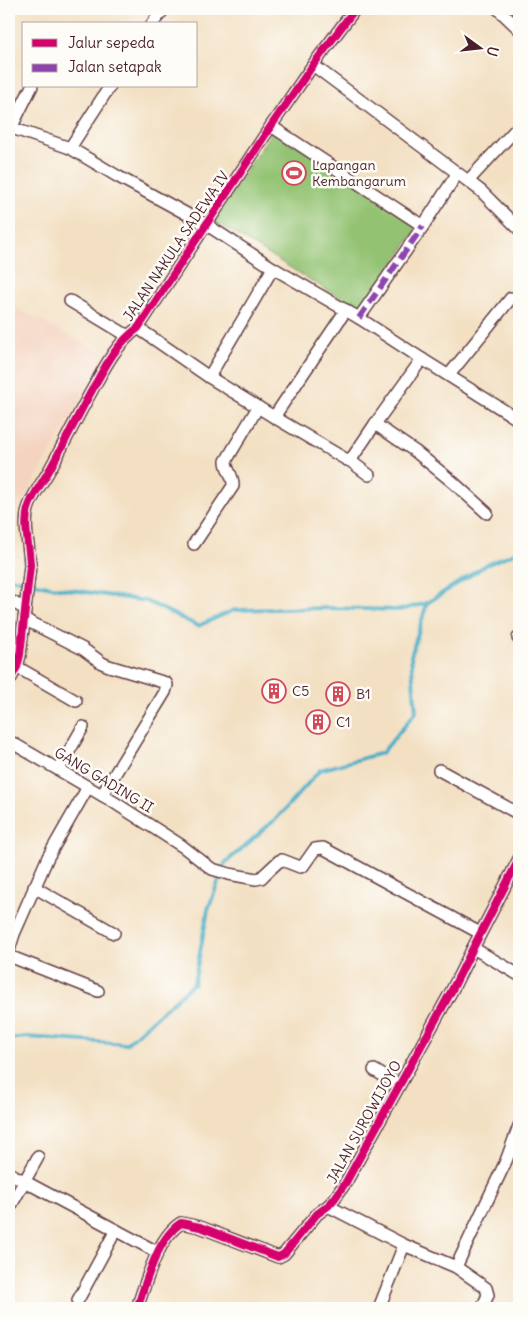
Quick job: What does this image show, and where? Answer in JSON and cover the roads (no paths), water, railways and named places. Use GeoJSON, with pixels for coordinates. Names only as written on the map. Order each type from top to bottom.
{"type":"FeatureCollection","features":[{"type":"Feature","properties":{"kind":"street"},"geometry":{"type":"LineString","coordinates":[[154,22],[164,9]]}},
{"type":"Feature","properties":{"kind":"street","name":"JALAN NAKULA SADEWA IV"},"geometry":{"type":"LineString","coordinates":[[9,681],[20,655],[25,614],[30,566],[26,519],[28,507],[112,354],[138,328],[271,126],[355,9]]}},
{"type":"Feature","properties":{"kind":"street"},"geometry":{"type":"LineString","coordinates":[[498,9],[519,29]]}},
{"type":"Feature","properties":{"kind":"street"},"geometry":{"type":"LineString","coordinates":[[313,65],[481,191],[519,229]]}},
{"type":"Feature","properties":{"kind":"street"},"geometry":{"type":"LineString","coordinates":[[31,88],[10,127],[70,148],[117,176],[207,224],[273,268],[359,318],[422,360],[519,420]]}},
{"type":"Feature","properties":{"kind":"street"},"geometry":{"type":"LineString","coordinates":[[70,148],[109,88]]}},
{"type":"Feature","properties":{"kind":"street"},"geometry":{"type":"LineString","coordinates":[[271,126],[423,226]]}},
{"type":"Feature","properties":{"kind":"street"},"geometry":{"type":"LineString","coordinates":[[468,181],[519,126]]}},
{"type":"Feature","properties":{"kind":"street"},"geometry":{"type":"LineString","coordinates":[[359,318],[458,174]]}},
{"type":"Feature","properties":{"kind":"street"},"geometry":{"type":"LineString","coordinates":[[208,377],[273,268]]}},
{"type":"Feature","properties":{"kind":"street"},"geometry":{"type":"LineString","coordinates":[[449,375],[511,298]]}},
{"type":"Feature","properties":{"kind":"street"},"geometry":{"type":"LineString","coordinates":[[70,301],[128,336]]}},
{"type":"Feature","properties":{"kind":"street"},"geometry":{"type":"LineString","coordinates":[[274,417],[346,310]]}},
{"type":"Feature","properties":{"kind":"street"},"geometry":{"type":"LineString","coordinates":[[138,328],[208,377],[349,460],[369,475]]}},
{"type":"Feature","properties":{"kind":"street"},"geometry":{"type":"LineString","coordinates":[[349,460],[422,360]]}},
{"type":"Feature","properties":{"kind":"street"},"geometry":{"type":"LineString","coordinates":[[194,544],[233,486],[233,478],[226,465],[226,461],[258,407]]}},
{"type":"Feature","properties":{"kind":"street"},"geometry":{"type":"LineString","coordinates":[[374,424],[416,452],[487,513]]}},
{"type":"Feature","properties":{"kind":"street"},"geometry":{"type":"LineString","coordinates":[[9,600],[25,614],[84,649],[102,663],[166,683],[167,685],[165,692],[102,795]]}},
{"type":"Feature","properties":{"kind":"street"},"geometry":{"type":"LineString","coordinates":[[16,667],[76,701]]}},
{"type":"Feature","properties":{"kind":"street"},"geometry":{"type":"LineString","coordinates":[[59,769],[83,727]]}},
{"type":"Feature","properties":{"kind":"street","name":"GANG GADING II"},"geometry":{"type":"LineString","coordinates":[[9,741],[102,795],[182,846],[212,869],[256,879],[260,878],[279,861],[286,861],[300,867],[303,866],[315,849],[324,848],[480,933]]}},
{"type":"Feature","properties":{"kind":"street"},"geometry":{"type":"LineString","coordinates":[[439,770],[519,814]]}},
{"type":"Feature","properties":{"kind":"street"},"geometry":{"type":"LineString","coordinates":[[9,950],[48,857],[88,787]]}},
{"type":"Feature","properties":{"kind":"street","name":"JALAN SUROWIJOYO"},"geometry":{"type":"LineString","coordinates":[[157,1252],[174,1228],[181,1223],[200,1227],[278,1257],[284,1254],[317,1214],[328,1206],[346,1182],[452,990],[519,859]]}},
{"type":"Feature","properties":{"kind":"street"},"geometry":{"type":"LineString","coordinates":[[34,887],[114,933]]}},
{"type":"Feature","properties":{"kind":"street"},"geometry":{"type":"LineString","coordinates":[[473,948],[519,975]]}},
{"type":"Feature","properties":{"kind":"street"},"geometry":{"type":"LineString","coordinates":[[9,956],[98,991]]}},
{"type":"Feature","properties":{"kind":"street"},"geometry":{"type":"LineString","coordinates":[[374,1070],[399,1085]]}},
{"type":"Feature","properties":{"kind":"street"},"geometry":{"type":"LineString","coordinates":[[456,1267],[506,1161],[519,1126]]}},
{"type":"Feature","properties":{"kind":"street"},"geometry":{"type":"LineString","coordinates":[[9,1209],[38,1157]]}},
{"type":"Feature","properties":{"kind":"street"},"geometry":{"type":"LineString","coordinates":[[9,1173],[157,1252],[136,1308]]}},
{"type":"Feature","properties":{"kind":"street"},"geometry":{"type":"LineString","coordinates":[[328,1206],[404,1245],[456,1267],[486,1288],[488,1295],[482,1308]]}},
{"type":"Feature","properties":{"kind":"street"},"geometry":{"type":"LineString","coordinates":[[78,1300],[116,1230]]}},
{"type":"Feature","properties":{"kind":"street"},"geometry":{"type":"LineString","coordinates":[[379,1308],[404,1245]]}},
{"type":"Feature","properties":{"kind":"waterway"},"geometry":{"type":"LineString","coordinates":[[9,1039],[27,1037],[126,1044],[194,983],[208,910],[225,863],[277,818],[320,770],[382,753],[416,712],[411,656],[427,603],[486,565],[519,551]]}},
{"type":"Feature","properties":{"kind":"waterway"},"geometry":{"type":"LineString","coordinates":[[9,578],[52,587],[146,601],[198,626],[234,610],[329,608],[400,610],[427,603]]}},
{"type":"Feature","properties":{"kind":"place","name":"Lapangan Kembangarum"},"geometry":{"type":"Point","coordinates":[294,173]}},
{"type":"Feature","properties":{"kind":"place","name":"C5"},"geometry":{"type":"Point","coordinates":[274,691]}},
{"type":"Feature","properties":{"kind":"place","name":"B1"},"geometry":{"type":"Point","coordinates":[338,694]}},
{"type":"Feature","properties":{"kind":"place","name":"C1"},"geometry":{"type":"Point","coordinates":[318,722]}}]}
